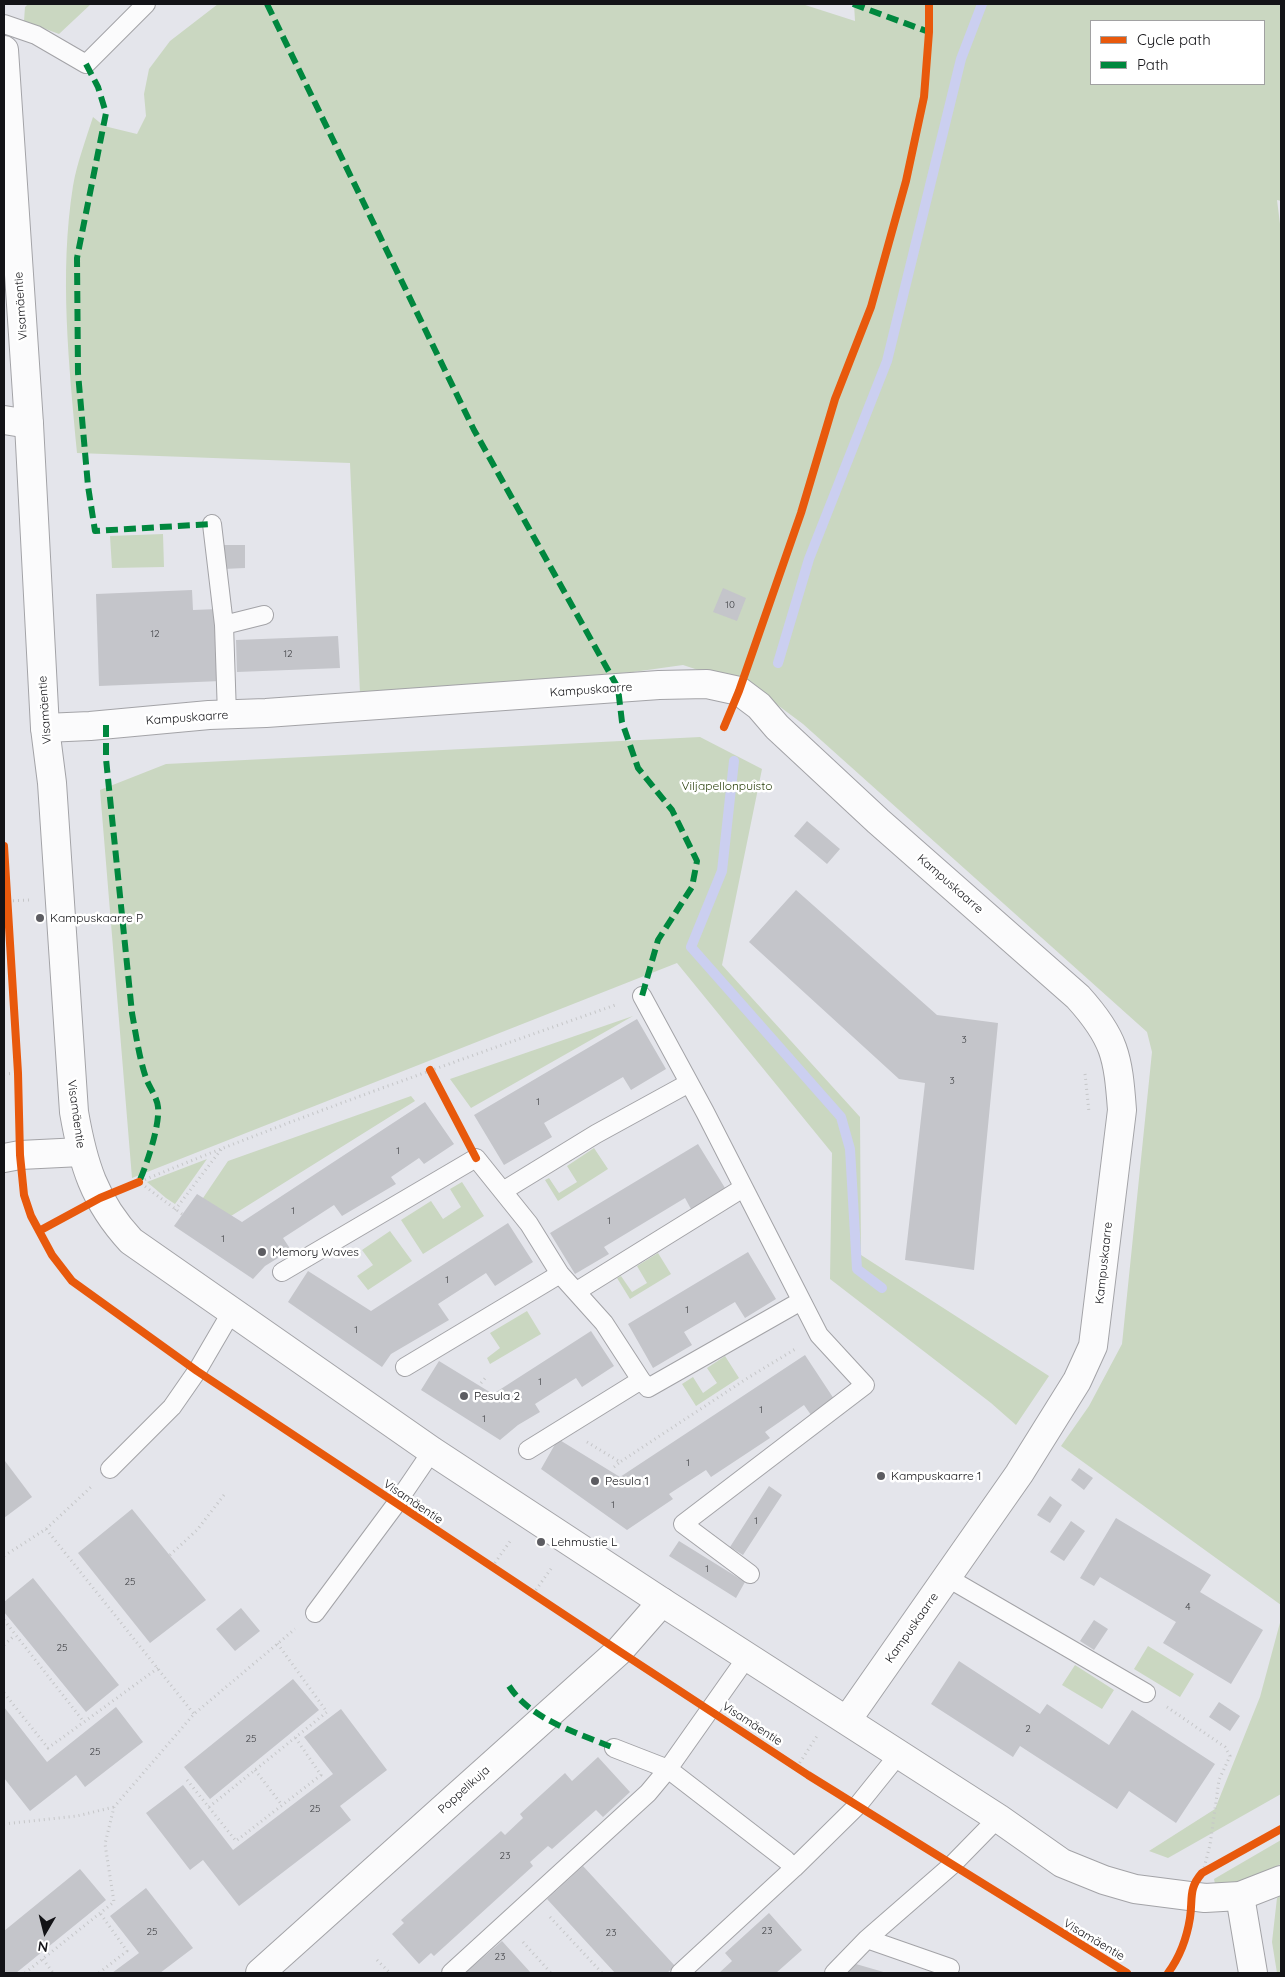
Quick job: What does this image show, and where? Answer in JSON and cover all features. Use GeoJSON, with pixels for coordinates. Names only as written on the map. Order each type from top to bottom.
{"type":"FeatureCollection","features":[{"type":"Feature","properties":{"kind":"street","name":"Visamäentie"},"geometry":{"type":"LineString","coordinates":[[4,50],[17,422],[45,728],[52,783],[74,1112],[81,1152],[100,1198],[118,1227],[131,1241],[432,1451],[662,1602],[998,1818],[1062,1863],[1104,1880],[1135,1889],[1197,1885],[1240,1896],[1281,1880]]}},
{"type":"Feature","properties":{"kind":"street","name":"Kampuskaarre"},"geometry":{"type":"LineString","coordinates":[[45,728],[90,726],[209,715],[659,685],[707,684],[739,691],[759,706],[777,727],[878,821],[1078,996],[1088,1008],[1108,1036],[1115,1052],[1119,1071],[1122,1110],[1094,1346],[1077,1381],[1019,1474],[948,1578],[840,1716]]}},
{"type":"Feature","properties":{"kind":"street"},"geometry":{"type":"LineString","coordinates":[[4,1158],[20,1155],[81,1152]]}},
{"type":"Feature","properties":{"kind":"street","name":"Poppelikuja"},"geometry":{"type":"LineString","coordinates":[[260,1973],[619,1651],[662,1602]]}},
{"type":"Feature","properties":{"kind":"street"},"geometry":{"type":"LineString","coordinates":[[1240,1896],[1253,1973]]}},
{"type":"Feature","properties":{"kind":"lane"},"geometry":{"type":"LineString","coordinates":[[4,24],[36,35],[86,64],[146,4]]}},
{"type":"Feature","properties":{"kind":"lane"},"geometry":{"type":"LineString","coordinates":[[212,524],[224,625],[227,715]]}},
{"type":"Feature","properties":{"kind":"lane"},"geometry":{"type":"LineString","coordinates":[[224,625],[264,615]]}},
{"type":"Feature","properties":{"kind":"lane"},"geometry":{"type":"LineString","coordinates":[[642,996],[819,1335],[865,1385],[683,1524],[750,1574]]}},
{"type":"Feature","properties":{"kind":"lane"},"geometry":{"type":"LineString","coordinates":[[502,1191],[596,1134],[689,1083]]}},
{"type":"Feature","properties":{"kind":"lane"},"geometry":{"type":"LineString","coordinates":[[282,1272],[476,1158],[528,1224],[560,1274],[604,1323],[648,1388],[801,1301]]}},
{"type":"Feature","properties":{"kind":"lane"},"geometry":{"type":"LineString","coordinates":[[577,1291],[743,1188]]}},
{"type":"Feature","properties":{"kind":"lane"},"geometry":{"type":"LineString","coordinates":[[405,1366],[560,1274]]}},
{"type":"Feature","properties":{"kind":"lane"},"geometry":{"type":"LineString","coordinates":[[110,1469],[172,1407],[197,1371],[232,1311]]}},
{"type":"Feature","properties":{"kind":"lane"},"geometry":{"type":"LineString","coordinates":[[528,1450],[641,1380]]}},
{"type":"Feature","properties":{"kind":"lane"},"geometry":{"type":"LineString","coordinates":[[315,1613],[396,1504],[432,1451]]}},
{"type":"Feature","properties":{"kind":"lane"},"geometry":{"type":"LineString","coordinates":[[948,1578],[1146,1693]]}},
{"type":"Feature","properties":{"kind":"lane"},"geometry":{"type":"LineString","coordinates":[[451,1973],[648,1793],[668,1769],[747,1656]]}},
{"type":"Feature","properties":{"kind":"lane"},"geometry":{"type":"LineString","coordinates":[[614,1748],[668,1769],[794,1868]]}},
{"type":"Feature","properties":{"kind":"lane"},"geometry":{"type":"LineString","coordinates":[[680,1973],[794,1868],[858,1805],[899,1754]]}},
{"type":"Feature","properties":{"kind":"lane"},"geometry":{"type":"LineString","coordinates":[[834,1973],[867,1939],[952,1864],[998,1818]]}},
{"type":"Feature","properties":{"kind":"lane"},"geometry":{"type":"LineString","coordinates":[[867,1939],[950,1968]]}},
{"type":"Feature","properties":{"kind":"path"},"geometry":{"type":"LineString","coordinates":[[9,911],[8,898],[32,900]]}},
{"type":"Feature","properties":{"kind":"path"},"geometry":{"type":"LineString","coordinates":[[100,1198],[224,1147],[430,1070],[642,996]]}},
{"type":"Feature","properties":{"kind":"path"},"geometry":{"type":"LineString","coordinates":[[4,1074],[18,1069],[18,1082]]}},
{"type":"Feature","properties":{"kind":"path"},"geometry":{"type":"LineString","coordinates":[[430,1070],[435,1079]]}},
{"type":"Feature","properties":{"kind":"path"},"geometry":{"type":"LineString","coordinates":[[1084,1071],[1089,1116]]}},
{"type":"Feature","properties":{"kind":"path"},"geometry":{"type":"LineString","coordinates":[[175,1210],[224,1147]]}},
{"type":"Feature","properties":{"kind":"path"},"geometry":{"type":"LineString","coordinates":[[139,1182],[182,1214]]}},
{"type":"Feature","properties":{"kind":"path"},"geometry":{"type":"LineString","coordinates":[[614,1467],[746,1379],[819,1335]]}},
{"type":"Feature","properties":{"kind":"path"},"geometry":{"type":"LineString","coordinates":[[481,1383],[487,1376]]}},
{"type":"Feature","properties":{"kind":"path"},"geometry":{"type":"LineString","coordinates":[[566,1428],[620,1462]]}},
{"type":"Feature","properties":{"kind":"path"},"geometry":{"type":"LineString","coordinates":[[4,1556],[46,1529],[110,1469]]}},
{"type":"Feature","properties":{"kind":"path"},"geometry":{"type":"LineString","coordinates":[[170,1555],[197,1530],[224,1495]]}},
{"type":"Feature","properties":{"kind":"path"},"geometry":{"type":"LineString","coordinates":[[46,1529],[194,1714]]}},
{"type":"Feature","properties":{"kind":"path"},"geometry":{"type":"LineString","coordinates":[[492,1567],[515,1535]]}},
{"type":"Feature","properties":{"kind":"path"},"geometry":{"type":"LineString","coordinates":[[484,1562],[500,1573]]}},
{"type":"Feature","properties":{"kind":"path"},"geometry":{"type":"LineString","coordinates":[[533,1594],[555,1563]]}},
{"type":"Feature","properties":{"kind":"path"},"geometry":{"type":"LineString","coordinates":[[525,1589],[541,1599]]}},
{"type":"Feature","properties":{"kind":"path"},"geometry":{"type":"LineString","coordinates":[[25,1973],[114,1902],[105,1844],[114,1807],[194,1714],[276,1643],[315,1613]]}},
{"type":"Feature","properties":{"kind":"path"},"geometry":{"type":"LineString","coordinates":[[4,1620],[84,1722]]}},
{"type":"Feature","properties":{"kind":"path"},"geometry":{"type":"LineString","coordinates":[[4,1645],[15,1635]]}},
{"type":"Feature","properties":{"kind":"path"},"geometry":{"type":"LineString","coordinates":[[209,1807],[327,1712],[276,1643]]}},
{"type":"Feature","properties":{"kind":"path"},"geometry":{"type":"LineString","coordinates":[[4,1693],[48,1748],[158,1668]]}},
{"type":"Feature","properties":{"kind":"path"},"geometry":{"type":"LineString","coordinates":[[1146,1693],[1225,1746],[1230,1756],[1219,1780],[1210,1845],[1197,1885]]}},
{"type":"Feature","properties":{"kind":"path"},"geometry":{"type":"LineString","coordinates":[[800,1769],[840,1716]]}},
{"type":"Feature","properties":{"kind":"path"},"geometry":{"type":"LineString","coordinates":[[187,1780],[236,1841],[321,1775],[295,1737]]}},
{"type":"Feature","properties":{"kind":"path"},"geometry":{"type":"LineString","coordinates":[[255,1770],[282,1805]]}},
{"type":"Feature","properties":{"kind":"path"},"geometry":{"type":"LineString","coordinates":[[4,1824],[77,1816],[114,1807]]}},
{"type":"Feature","properties":{"kind":"path"},"geometry":{"type":"LineString","coordinates":[[1197,1885],[1216,1865]]}},
{"type":"Feature","properties":{"kind":"path"},"geometry":{"type":"LineString","coordinates":[[533,1898],[602,1973]]}},
{"type":"Feature","properties":{"kind":"path"},"geometry":{"type":"LineString","coordinates":[[99,1973],[127,1951],[100,1913]]}},
{"type":"Feature","properties":{"kind":"path"},"geometry":{"type":"LineString","coordinates":[[506,1923],[551,1973]]}},
{"type":"Feature","properties":{"kind":"path"},"geometry":{"type":"LineString","coordinates":[[43,1959],[53,1973]]}},
{"type":"Feature","properties":{"kind":"path"},"geometry":{"type":"LineString","coordinates":[[378,1960],[390,1973]]}},
{"type":"Feature","properties":{"kind":"green space"},"geometry":{"type":"Polygon","coordinates":[[[28,4],[91,4],[59,34],[24,21],[25,7],[28,4]]]}},
{"type":"Feature","properties":{"kind":"green space"},"geometry":{"type":"Polygon","coordinates":[[[218,4],[802,4],[855,21],[854,4],[1281,4],[1281,201],[1277,200],[1281,232],[1281,1605],[1061,1446],[1089,1406],[1122,1344],[1152,1052],[1147,1032],[803,724],[756,689],[683,665],[633,672],[360,694],[350,463],[77,453],[66,286],[69,219],[73,186],[93,117],[104,126],[137,134],[146,116],[144,94],[149,69],[170,41],[218,4]]]}},
{"type":"Feature","properties":{"kind":"green space"},"geometry":{"type":"Polygon","coordinates":[[[163,534],[164,567],[112,568],[110,536],[163,534]]]}},
{"type":"Feature","properties":{"kind":"green space","name":"Viljapellonpuisto"},"geometry":{"type":"Polygon","coordinates":[[[700,737],[762,769],[722,965],[860,1117],[861,1255],[1049,1376],[1016,1425],[991,1403],[830,1279],[832,1153],[677,963],[132,1178],[100,790],[166,764],[700,737]]]}},
{"type":"Feature","properties":{"kind":"green space"},"geometry":{"type":"Polygon","coordinates":[[[633,1016],[471,1108],[450,1079],[633,1016]]]}},
{"type":"Feature","properties":{"kind":"green space"},"geometry":{"type":"Polygon","coordinates":[[[411,1096],[415,1101],[231,1216],[201,1201],[228,1161],[411,1096]]]}},
{"type":"Feature","properties":{"kind":"green space"},"geometry":{"type":"Polygon","coordinates":[[[594,1148],[608,1169],[558,1201],[545,1180],[549,1178],[559,1193],[577,1182],[567,1166],[594,1148]]]}},
{"type":"Feature","properties":{"kind":"green space"},"geometry":{"type":"Polygon","coordinates":[[[207,1159],[175,1204],[147,1182],[207,1159]]]}},
{"type":"Feature","properties":{"kind":"green space"},"geometry":{"type":"Polygon","coordinates":[[[462,1182],[484,1216],[423,1254],[401,1220],[431,1201],[443,1219],[461,1207],[450,1189],[462,1182]]]}},
{"type":"Feature","properties":{"kind":"green space"},"geometry":{"type":"Polygon","coordinates":[[[390,1231],[412,1261],[368,1290],[357,1276],[373,1265],[362,1250],[390,1231]]]}},
{"type":"Feature","properties":{"kind":"green space"},"geometry":{"type":"Polygon","coordinates":[[[658,1253],[671,1274],[630,1299],[617,1278],[621,1276],[632,1292],[647,1283],[637,1266],[658,1253]]]}},
{"type":"Feature","properties":{"kind":"green space"},"geometry":{"type":"Polygon","coordinates":[[[527,1311],[541,1334],[490,1364],[487,1358],[500,1348],[490,1333],[527,1311]]]}},
{"type":"Feature","properties":{"kind":"green space"},"geometry":{"type":"Polygon","coordinates":[[[725,1356],[739,1378],[696,1406],[682,1384],[693,1377],[703,1393],[717,1383],[707,1368],[725,1356]]]}},
{"type":"Feature","properties":{"kind":"green space"},"geometry":{"type":"Polygon","coordinates":[[[1281,1619],[1281,1794],[1168,1858],[1149,1851],[1215,1809],[1260,1697],[1281,1619]]]}},
{"type":"Feature","properties":{"kind":"green space"},"geometry":{"type":"Polygon","coordinates":[[[1148,1646],[1194,1674],[1180,1697],[1134,1669],[1148,1646]]]}},
{"type":"Feature","properties":{"kind":"green space"},"geometry":{"type":"Polygon","coordinates":[[[1075,1665],[1114,1690],[1102,1709],[1062,1685],[1075,1665]]]}},
{"type":"Feature","properties":{"kind":"green space"},"geometry":{"type":"Polygon","coordinates":[[[1281,1840],[1281,1864],[1234,1886],[1215,1884],[1214,1879],[1281,1840]]]}},
{"type":"Feature","properties":{"kind":"green space"},"geometry":{"type":"Polygon","coordinates":[[[1281,1895],[1281,1973],[1277,1973],[1272,1942],[1277,1898],[1281,1895]]]}},
{"type":"Feature","properties":{"kind":"building"},"geometry":{"type":"Polygon","coordinates":[[[223,545],[245,545],[245,568],[223,569],[223,545]]]}},
{"type":"Feature","properties":{"kind":"building"},"geometry":{"type":"Polygon","coordinates":[[[723,588],[746,598],[737,621],[713,612],[723,588]]]}},
{"type":"Feature","properties":{"kind":"building"},"geometry":{"type":"Polygon","coordinates":[[[192,590],[193,610],[218,609],[221,681],[99,686],[96,594],[192,590]]]}},
{"type":"Feature","properties":{"kind":"building"},"geometry":{"type":"Polygon","coordinates":[[[338,636],[340,668],[237,672],[236,640],[338,636]]]}},
{"type":"Feature","properties":{"kind":"building"},"geometry":{"type":"Polygon","coordinates":[[[807,821],[840,849],[827,864],[794,836],[807,821]]]}},
{"type":"Feature","properties":{"kind":"building"},"geometry":{"type":"Polygon","coordinates":[[[796,890],[937,1015],[998,1023],[974,1270],[905,1260],[925,1083],[899,1079],[749,942],[796,890]]]}},
{"type":"Feature","properties":{"kind":"building"},"geometry":{"type":"Polygon","coordinates":[[[637,1019],[666,1069],[631,1090],[623,1077],[544,1123],[552,1137],[504,1165],[474,1115],[637,1019]]]}},
{"type":"Feature","properties":{"kind":"building"},"geometry":{"type":"Polygon","coordinates":[[[425,1102],[454,1144],[424,1164],[419,1158],[391,1177],[396,1184],[342,1216],[334,1205],[283,1238],[291,1250],[265,1266],[253,1279],[174,1226],[197,1194],[242,1222],[425,1102]]]}},
{"type":"Feature","properties":{"kind":"building"},"geometry":{"type":"Polygon","coordinates":[[[698,1144],[725,1188],[691,1209],[685,1198],[604,1247],[609,1254],[575,1274],[550,1233],[698,1144]]]}},
{"type":"Feature","properties":{"kind":"building"},"geometry":{"type":"Polygon","coordinates":[[[508,1223],[533,1262],[495,1286],[486,1273],[438,1304],[449,1320],[391,1354],[382,1367],[288,1302],[308,1271],[371,1311],[508,1223]]]}},
{"type":"Feature","properties":{"kind":"building"},"geometry":{"type":"Polygon","coordinates":[[[748,1252],[776,1299],[745,1318],[735,1302],[684,1332],[692,1345],[653,1368],[628,1324],[748,1252]]]}},
{"type":"Feature","properties":{"kind":"building"},"geometry":{"type":"Polygon","coordinates":[[[591,1331],[614,1366],[582,1387],[576,1378],[535,1404],[540,1412],[518,1425],[500,1440],[421,1390],[439,1361],[493,1394],[591,1331]]]}},
{"type":"Feature","properties":{"kind":"building"},"geometry":{"type":"Polygon","coordinates":[[[805,1355],[834,1399],[811,1415],[804,1405],[765,1432],[770,1438],[711,1477],[706,1470],[669,1494],[673,1499],[627,1530],[541,1469],[558,1439],[620,1477],[805,1355]]]}},
{"type":"Feature","properties":{"kind":"building"},"geometry":{"type":"Polygon","coordinates":[[[4,1462],[32,1497],[4,1518],[4,1462]]]}},
{"type":"Feature","properties":{"kind":"building"},"geometry":{"type":"Polygon","coordinates":[[[1079,1468],[1093,1478],[1084,1490],[1071,1480],[1079,1468]]]}},
{"type":"Feature","properties":{"kind":"building"},"geometry":{"type":"Polygon","coordinates":[[[769,1486],[782,1495],[743,1555],[730,1547],[769,1486]]]}},
{"type":"Feature","properties":{"kind":"building"},"geometry":{"type":"Polygon","coordinates":[[[1050,1496],[1062,1505],[1050,1523],[1037,1515],[1050,1496]]]}},
{"type":"Feature","properties":{"kind":"building"},"geometry":{"type":"Polygon","coordinates":[[[132,1509],[206,1600],[150,1643],[78,1553],[132,1509]]]}},
{"type":"Feature","properties":{"kind":"building"},"geometry":{"type":"Polygon","coordinates":[[[1116,1518],[1211,1575],[1200,1592],[1263,1630],[1231,1684],[1163,1643],[1176,1622],[1100,1577],[1094,1586],[1080,1578],[1116,1518]]]}},
{"type":"Feature","properties":{"kind":"building"},"geometry":{"type":"Polygon","coordinates":[[[1071,1521],[1085,1531],[1064,1561],[1050,1552],[1071,1521]]]}},
{"type":"Feature","properties":{"kind":"building"},"geometry":{"type":"Polygon","coordinates":[[[679,1541],[745,1582],[736,1598],[669,1556],[679,1541]]]}},
{"type":"Feature","properties":{"kind":"building"},"geometry":{"type":"Polygon","coordinates":[[[33,1578],[119,1685],[86,1712],[4,1612],[4,1602],[33,1578]]]}},
{"type":"Feature","properties":{"kind":"building"},"geometry":{"type":"Polygon","coordinates":[[[241,1608],[260,1631],[235,1651],[216,1629],[241,1608]]]}},
{"type":"Feature","properties":{"kind":"building"},"geometry":{"type":"Polygon","coordinates":[[[1094,1620],[1108,1629],[1094,1650],[1080,1641],[1094,1620]]]}},
{"type":"Feature","properties":{"kind":"building"},"geometry":{"type":"Polygon","coordinates":[[[959,1661],[1040,1714],[1047,1704],[1109,1745],[1132,1710],[1215,1764],[1176,1823],[1129,1791],[1117,1809],[1020,1746],[1013,1757],[931,1704],[959,1661]]]}},
{"type":"Feature","properties":{"kind":"building"},"geometry":{"type":"Polygon","coordinates":[[[293,1679],[319,1710],[210,1799],[184,1767],[293,1679]]]}},
{"type":"Feature","properties":{"kind":"building"},"geometry":{"type":"Polygon","coordinates":[[[1219,1702],[1240,1716],[1230,1731],[1209,1717],[1219,1702]]]}},
{"type":"Feature","properties":{"kind":"building"},"geometry":{"type":"Polygon","coordinates":[[[4,1707],[47,1762],[116,1707],[143,1742],[85,1787],[76,1775],[30,1811],[4,1778],[4,1707]]]}},
{"type":"Feature","properties":{"kind":"building"},"geometry":{"type":"Polygon","coordinates":[[[341,1709],[387,1770],[340,1806],[351,1820],[239,1906],[203,1860],[190,1870],[146,1813],[183,1785],[233,1850],[333,1774],[304,1737],[341,1709]]]}},
{"type":"Feature","properties":{"kind":"building"},"geometry":{"type":"Polygon","coordinates":[[[598,1757],[630,1792],[603,1817],[596,1810],[552,1849],[548,1846],[530,1862],[533,1866],[434,1956],[431,1953],[419,1964],[392,1934],[404,1923],[401,1920],[501,1831],[505,1835],[523,1818],[520,1814],[565,1773],[572,1781],[598,1757]]]}},
{"type":"Feature","properties":{"kind":"building"},"geometry":{"type":"Polygon","coordinates":[[[583,1866],[675,1966],[667,1973],[615,1973],[547,1899],[583,1866]]]}},
{"type":"Feature","properties":{"kind":"building"},"geometry":{"type":"Polygon","coordinates":[[[80,1869],[106,1900],[16,1973],[4,1973],[4,1931],[80,1869]]]}},
{"type":"Feature","properties":{"kind":"building"},"geometry":{"type":"Polygon","coordinates":[[[146,1888],[193,1948],[160,1973],[112,1973],[139,1953],[110,1916],[146,1888]]]}},
{"type":"Feature","properties":{"kind":"building"},"geometry":{"type":"Polygon","coordinates":[[[769,1913],[802,1950],[776,1973],[719,1973],[732,1961],[725,1953],[769,1913]]]}},
{"type":"Feature","properties":{"kind":"building"},"geometry":{"type":"Polygon","coordinates":[[[502,1941],[531,1973],[465,1973],[502,1941]]]}},
{"type":"Feature","properties":{"kind":"building"},"geometry":{"type":"Polygon","coordinates":[[[849,1962],[887,1973],[846,1973],[849,1962]]]}},
{"type":"Feature","properties":{"kind":"waterway"},"geometry":{"type":"LineString","coordinates":[[778,663],[809,559],[887,361],[961,59],[982,4]]}},
{"type":"Feature","properties":{"kind":"waterway"},"geometry":{"type":"LineString","coordinates":[[734,761],[722,871],[691,947],[841,1117],[850,1149],[857,1269],[882,1288]]}},
{"type":"Feature","properties":{"kind":"marked path"},"geometry":{"type":"LineString","coordinates":[[267,4],[474,430],[618,688],[622,722],[638,768],[672,810],[697,861],[692,887],[658,940],[642,996]]}},
{"type":"Feature","properties":{"kind":"marked path"},"geometry":{"type":"LineString","coordinates":[[853,4],[929,32]]}},
{"type":"Feature","properties":{"kind":"marked path"},"geometry":{"type":"LineString","coordinates":[[86,64],[98,87],[106,113],[77,258],[78,373],[88,486],[95,531],[212,524]]}},
{"type":"Feature","properties":{"kind":"marked path"},"geometry":{"type":"LineString","coordinates":[[106,725],[106,759],[132,1013],[147,1081],[158,1107],[155,1134],[139,1182]]}},
{"type":"Feature","properties":{"kind":"marked path"},"geometry":{"type":"LineString","coordinates":[[509,1686],[518,1698],[542,1717],[614,1748]]}},
{"type":"Feature","properties":{"kind":"cycle path"},"geometry":{"type":"LineString","coordinates":[[724,727],[739,691],[801,513],[835,399],[871,307],[906,181],[924,97],[929,32],[929,4]]}},
{"type":"Feature","properties":{"kind":"cycle path"},"geometry":{"type":"LineString","coordinates":[[4,846],[18,1073],[20,1155],[24,1195],[31,1216],[52,1255],[72,1281],[197,1371],[808,1775],[1127,1973]]}},
{"type":"Feature","properties":{"kind":"cycle path"},"geometry":{"type":"LineString","coordinates":[[430,1070],[476,1158]]}},
{"type":"Feature","properties":{"kind":"cycle path"},"geometry":{"type":"LineString","coordinates":[[39,1231],[100,1198],[139,1182]]}},
{"type":"Feature","properties":{"kind":"cycle path"},"geometry":{"type":"LineString","coordinates":[[1168,1973],[1176,1961],[1185,1940],[1189,1925],[1193,1889],[1202,1873],[1281,1829]]}},
{"type":"Feature","properties":{"kind":"place","name":"Kampuskaarre P"},"geometry":{"type":"Point","coordinates":[40,918]}},
{"type":"Feature","properties":{"kind":"place","name":"Memory Waves"},"geometry":{"type":"Point","coordinates":[262,1252]}},
{"type":"Feature","properties":{"kind":"place","name":"Pesula 2"},"geometry":{"type":"Point","coordinates":[464,1396]}},
{"type":"Feature","properties":{"kind":"place","name":"Kampuskaarre 1"},"geometry":{"type":"Point","coordinates":[881,1476]}},
{"type":"Feature","properties":{"kind":"place","name":"Pesula 1"},"geometry":{"type":"Point","coordinates":[595,1481]}},
{"type":"Feature","properties":{"kind":"place","name":"Lehmustie L"},"geometry":{"type":"Point","coordinates":[541,1542]}}]}
